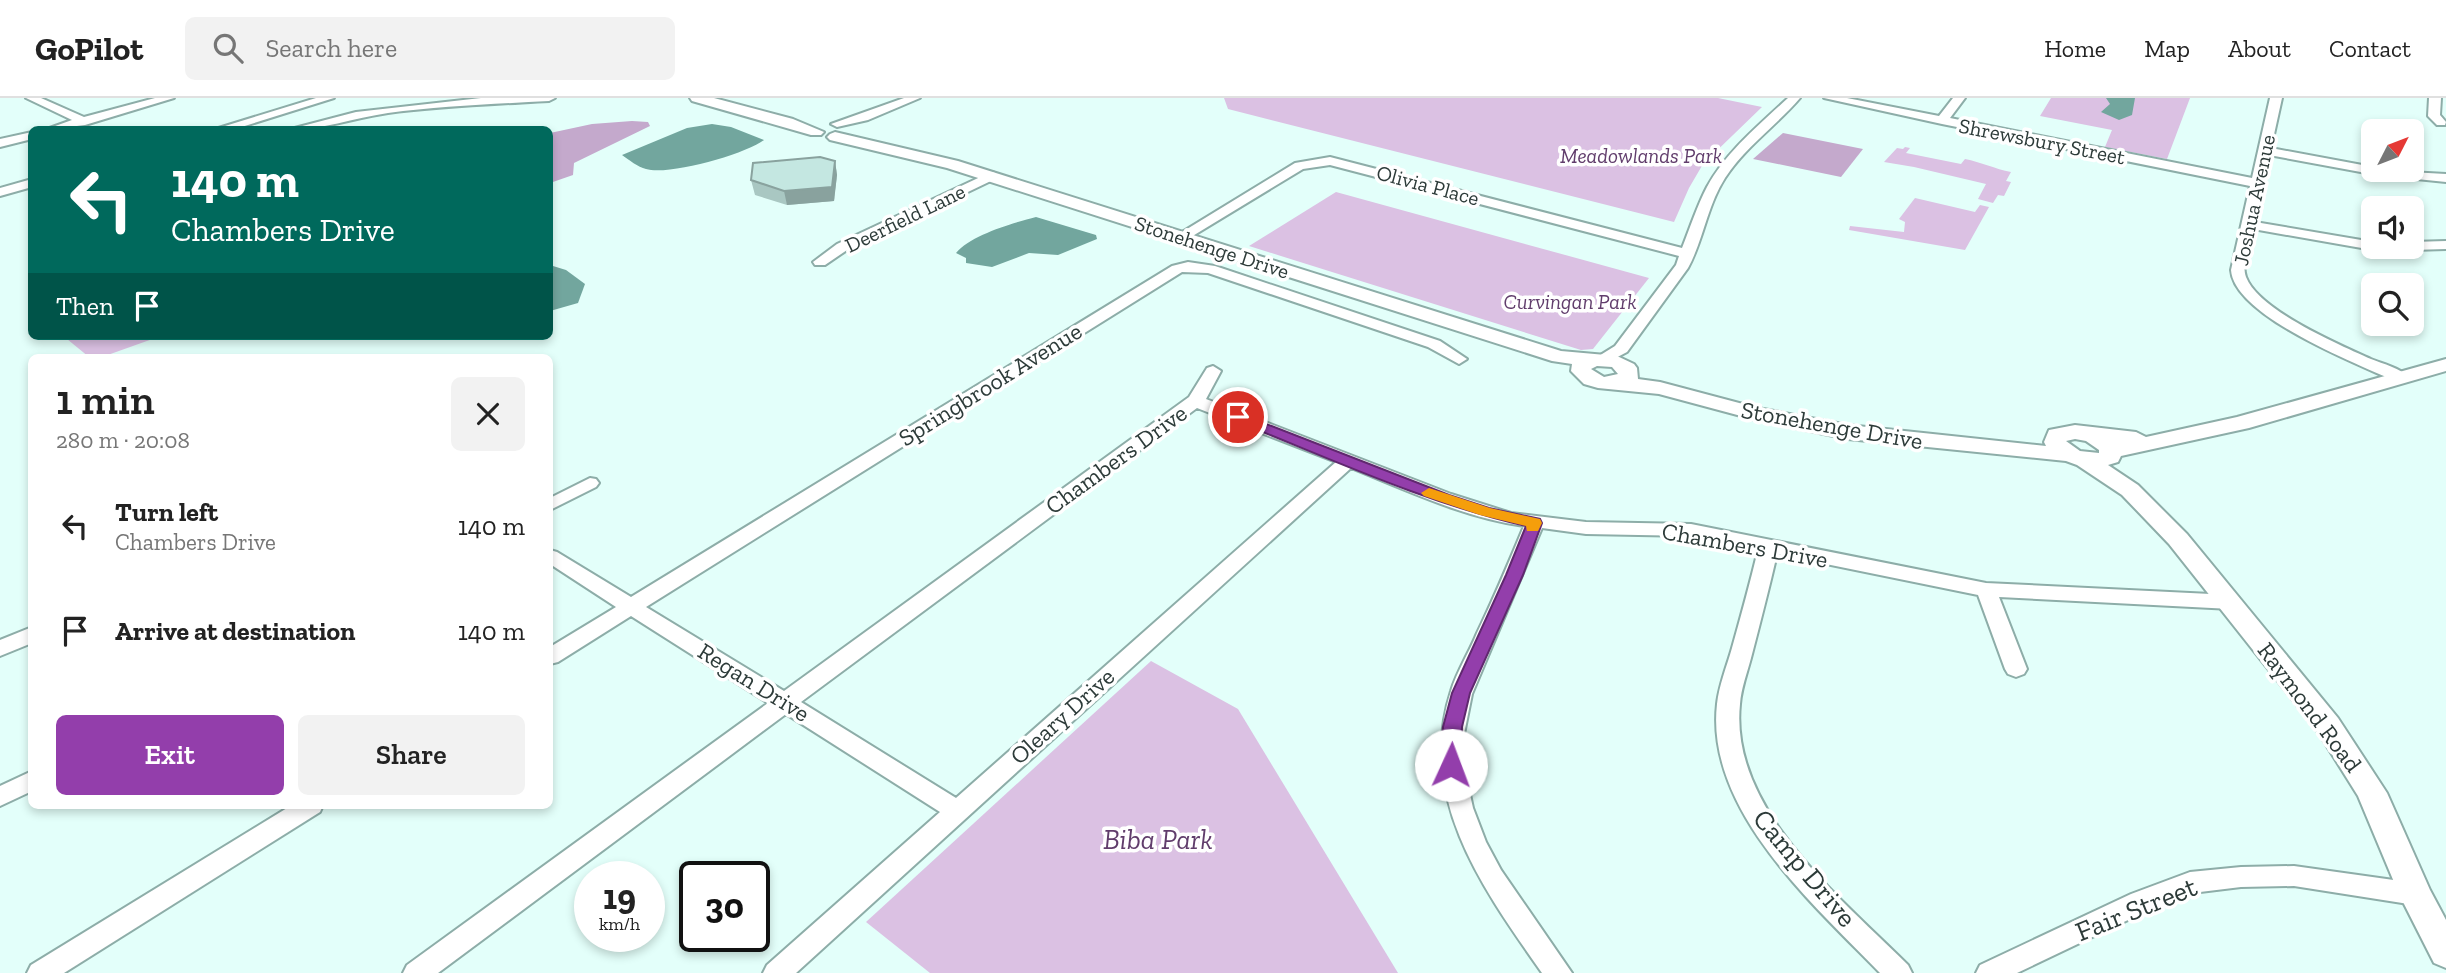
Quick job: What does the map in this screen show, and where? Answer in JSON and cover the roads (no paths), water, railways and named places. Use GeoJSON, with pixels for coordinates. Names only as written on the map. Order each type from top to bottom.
{"type":"FeatureCollection","features":[{"type":"Feature","properties":{"kind":"street"},"geometry":{"type":"LineString","coordinates":[[32,98],[93,126]]}},
{"type":"Feature","properties":{"kind":"street"},"geometry":{"type":"LineString","coordinates":[[64,126],[168,98]]}},
{"type":"Feature","properties":{"kind":"street"},"geometry":{"type":"LineString","coordinates":[[232,126],[328,98]]}},
{"type":"Feature","properties":{"kind":"street"},"geometry":{"type":"LineString","coordinates":[[395,109],[396,104],[415,98]]}},
{"type":"Feature","properties":{"kind":"street"},"geometry":{"type":"LineString","coordinates":[[306,126],[395,109],[456,102],[549,98]]}},
{"type":"Feature","properties":{"kind":"street","name":"Stonehenge Drive"},"geometry":{"type":"LineString","coordinates":[[697,98],[788,122],[843,129],[1559,356],[1590,363],[1595,381],[1623,367],[1660,388],[1747,412],[1817,427],[1896,439],[2006,448],[2096,460],[2111,454]]}},
{"type":"Feature","properties":{"kind":"street"},"geometry":{"type":"LineString","coordinates":[[843,129],[914,98]]}},
{"type":"Feature","properties":{"kind":"street"},"geometry":{"type":"LineString","coordinates":[[1590,363],[1623,367],[1689,254],[1712,189],[1721,174],[1756,134],[1794,98]]}},
{"type":"Feature","properties":{"kind":"street","name":"Shrewsbury Street"},"geometry":{"type":"LineString","coordinates":[[1830,98],[2255,183]]}},
{"type":"Feature","properties":{"kind":"street"},"geometry":{"type":"LineString","coordinates":[[1942,121],[1959,98]]}},
{"type":"Feature","properties":{"kind":"street","name":"Joshua Avenue"},"geometry":{"type":"LineString","coordinates":[[2276,98],[2255,183],[2238,274],[2242,285],[2254,299],[2299,330],[2401,378]]}},
{"type":"Feature","properties":{"kind":"street"},"geometry":{"type":"LineString","coordinates":[[2438,105],[2434,116],[2441,123]]}},
{"type":"Feature","properties":{"kind":"street"},"geometry":{"type":"LineString","coordinates":[[0,143],[28,136]]}},
{"type":"Feature","properties":{"kind":"street"},"geometry":{"type":"LineString","coordinates":[[2263,150],[2377,171],[2446,178]]}},
{"type":"Feature","properties":{"kind":"street","name":"Olivia Place"},"geometry":{"type":"LineString","coordinates":[[1181,237],[1299,166],[1329,161],[1689,254]]}},
{"type":"Feature","properties":{"kind":"street","name":"Deerfield Lane"},"geometry":{"type":"LineString","coordinates":[[820,262],[842,247],[992,176]]}},
{"type":"Feature","properties":{"kind":"street"},"geometry":{"type":"LineString","coordinates":[[0,192],[28,184]]}},
{"type":"Feature","properties":{"kind":"street"},"geometry":{"type":"LineString","coordinates":[[2247,225],[2316,239],[2361,245]]}},
{"type":"Feature","properties":{"kind":"street"},"geometry":{"type":"LineString","coordinates":[[2424,246],[2446,245]]}},
{"type":"Feature","properties":{"kind":"street","name":"Springbrook Avenue"},"geometry":{"type":"LineString","coordinates":[[553,655],[1177,269],[1188,266],[1210,269],[1434,344],[1459,359]]}},
{"type":"Feature","properties":{"kind":"street"},"geometry":{"type":"LineString","coordinates":[[2111,454],[2161,439],[2241,423],[2446,365]]}},
{"type":"Feature","properties":{"kind":"street"},"geometry":{"type":"LineString","coordinates":[[1195,401],[1203,392],[1213,371]]}},
{"type":"Feature","properties":{"kind":"street","name":"Chambers Drive"},"geometry":{"type":"LineString","coordinates":[[417,973],[1195,401],[1463,505],[1535,523],[1586,528],[1691,530],[1986,590],[2231,602]]}},
{"type":"Feature","properties":{"kind":"street","name":"Stonehenge Drive"},"geometry":{"type":"LineString","coordinates":[[2006,448],[2054,438],[2069,431],[2093,436]]}},
{"type":"Feature","properties":{"kind":"street"},"geometry":{"type":"LineString","coordinates":[[2093,436],[2161,439]]}},
{"type":"Feature","properties":{"kind":"street","name":"Raymond Road"},"geometry":{"type":"LineString","coordinates":[[2093,436],[2106,443],[2129,482],[2130,490]]}},
{"type":"Feature","properties":{"kind":"street","name":"Raymond Road"},"geometry":{"type":"LineString","coordinates":[[2054,438],[2058,447],[2130,490],[2198,561],[2353,761],[2372,793],[2415,894],[2446,953]]}},
{"type":"Feature","properties":{"kind":"street","name":"Oleary Drive"},"geometry":{"type":"LineString","coordinates":[[777,973],[1348,461]]}},
{"type":"Feature","properties":{"kind":"street"},"geometry":{"type":"LineString","coordinates":[[553,503],[590,483]]}},
{"type":"Feature","properties":{"kind":"street"},"geometry":{"type":"LineString","coordinates":[[1535,523],[1461,693],[1453,727],[1451,765],[1454,789],[1473,843],[1508,903],[1558,973]]}},
{"type":"Feature","properties":{"kind":"street","name":"Camp Drive"},"geometry":{"type":"LineString","coordinates":[[1769,546],[1729,704],[1727,732],[1732,759],[1748,801],[1778,845],[1898,973]]}},
{"type":"Feature","properties":{"kind":"street","name":"Regan Drive"},"geometry":{"type":"LineString","coordinates":[[553,558],[957,810]]}},
{"type":"Feature","properties":{"kind":"street"},"geometry":{"type":"LineString","coordinates":[[1986,590],[2015,669]]}},
{"type":"Feature","properties":{"kind":"street"},"geometry":{"type":"LineString","coordinates":[[0,649],[28,636]]}},
{"type":"Feature","properties":{"kind":"street"},"geometry":{"type":"LineString","coordinates":[[0,797],[28,782]]}},
{"type":"Feature","properties":{"kind":"street"},"geometry":{"type":"LineString","coordinates":[[41,973],[305,809]]}},
{"type":"Feature","properties":{"kind":"street","name":"Fair Street"},"geometry":{"type":"LineString","coordinates":[[1990,973],[2140,902],[2190,883],[2241,877],[2294,876],[2415,894]]}},
{"type":"Feature","properties":{"kind":"park label","name":"Meadowlands Park"},"geometry":{"type":"Point","coordinates":[1641,155]}},
{"type":"Feature","properties":{"kind":"park label","name":"Curvingan Park"},"geometry":{"type":"Point","coordinates":[1570,301]}},
{"type":"Feature","properties":{"kind":"park label","name":"Biba Park"},"geometry":{"type":"Point","coordinates":[1158,839]}}]}
